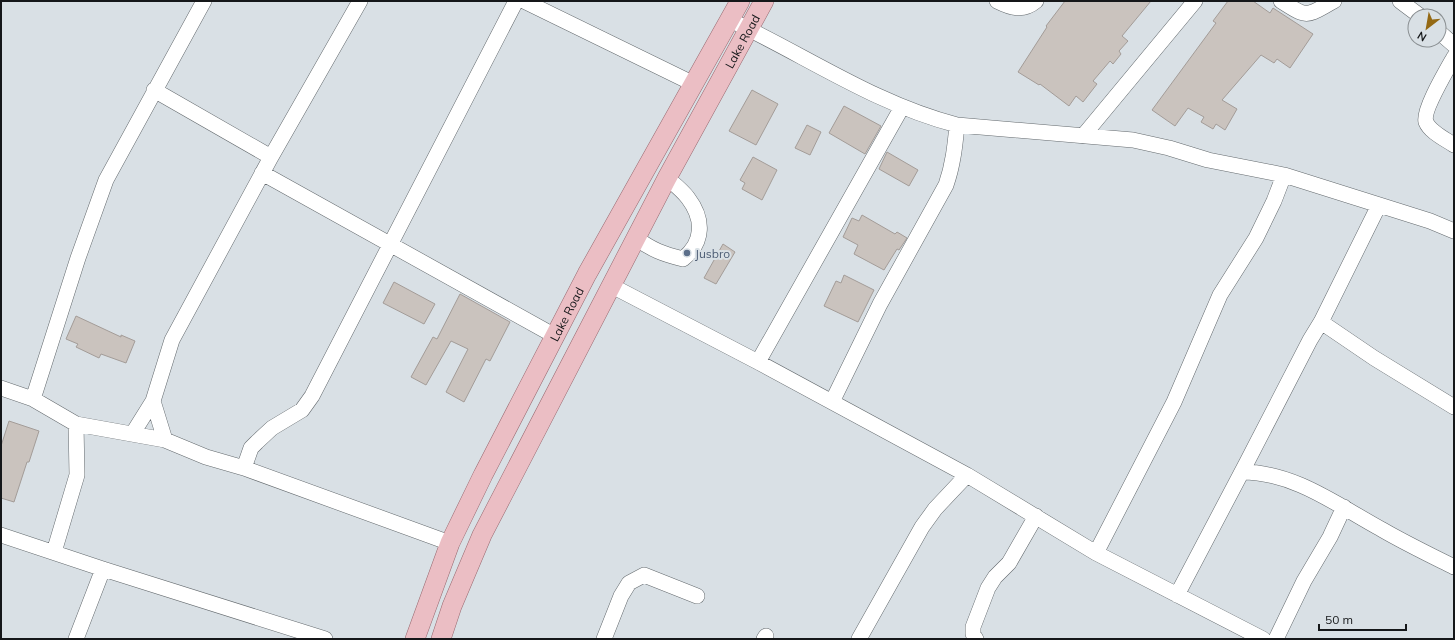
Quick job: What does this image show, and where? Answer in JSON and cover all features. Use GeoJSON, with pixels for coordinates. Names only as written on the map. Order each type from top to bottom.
{"type":"FeatureCollection","features":[{"type":"Feature","properties":{"kind":"main road","name":"Lake Road"},"geometry":{"type":"LineString","coordinates":[[415,639],[450,543],[483,475],[612,228],[740,1]]}},
{"type":"Feature","properties":{"kind":"main road","name":"Lake Road"},"geometry":{"type":"LineString","coordinates":[[441,639],[452,606],[482,535],[667,178],[764,1]]}},
{"type":"Feature","properties":{"kind":"street"},"geometry":{"type":"LineString","coordinates":[[33,399],[78,258],[106,180],[204,1]]}},
{"type":"Feature","properties":{"kind":"street"},"geometry":{"type":"LineString","coordinates":[[133,433],[152,401],[172,340],[271,156],[360,1]]}},
{"type":"Feature","properties":{"kind":"street"},"geometry":{"type":"LineString","coordinates":[[244,468],[251,448],[272,428],[302,410],[312,396],[516,1]]}},
{"type":"Feature","properties":{"kind":"street"},"geometry":{"type":"LineString","coordinates":[[524,1],[541,5],[694,84]]}},
{"type":"Feature","properties":{"kind":"street"},"geometry":{"type":"LineString","coordinates":[[997,1],[1009,7],[1019,8],[1028,7],[1036,1]]}},
{"type":"Feature","properties":{"kind":"street"},"geometry":{"type":"LineString","coordinates":[[1083,136],[1195,1]]}},
{"type":"Feature","properties":{"kind":"street"},"geometry":{"type":"LineString","coordinates":[[1281,1],[1304,14],[1310,14],[1334,1]]}},
{"type":"Feature","properties":{"kind":"street"},"geometry":{"type":"LineString","coordinates":[[1400,1],[1409,8]]}},
{"type":"Feature","properties":{"kind":"street"},"geometry":{"type":"LineString","coordinates":[[730,20],[849,82],[902,107],[934,119],[957,125],[1133,140],[1169,148],[1208,160],[1284,175],[1454,230]]}},
{"type":"Feature","properties":{"kind":"street"},"geometry":{"type":"LineString","coordinates":[[1454,57],[1427,109],[1425,119],[1426,123],[1437,134],[1454,144]]}},
{"type":"Feature","properties":{"kind":"street"},"geometry":{"type":"LineString","coordinates":[[154,90],[271,156]]}},
{"type":"Feature","properties":{"kind":"street"},"geometry":{"type":"LineString","coordinates":[[758,362],[902,107]]}},
{"type":"Feature","properties":{"kind":"street"},"geometry":{"type":"LineString","coordinates":[[832,402],[880,304],[946,185],[955,153],[957,125]]}},
{"type":"Feature","properties":{"kind":"street"},"geometry":{"type":"LineString","coordinates":[[262,173],[555,336]]}},
{"type":"Feature","properties":{"kind":"street"},"geometry":{"type":"LineString","coordinates":[[1096,553],[1174,402],[1220,295],[1256,238],[1274,201],[1284,175]]}},
{"type":"Feature","properties":{"kind":"street"},"geometry":{"type":"LineString","coordinates":[[636,238],[650,248],[667,255],[683,259],[690,253],[695,245],[700,232],[700,223],[695,211],[688,198],[667,178]]}},
{"type":"Feature","properties":{"kind":"street"},"geometry":{"type":"LineString","coordinates":[[1177,595],[1310,340],[1321,322],[1380,205]]}},
{"type":"Feature","properties":{"kind":"street"},"geometry":{"type":"LineString","coordinates":[[612,286],[758,362],[968,475],[1096,553],[1263,639]]}},
{"type":"Feature","properties":{"kind":"street"},"geometry":{"type":"LineString","coordinates":[[1321,322],[1374,358],[1454,407]]}},
{"type":"Feature","properties":{"kind":"street"},"geometry":{"type":"LineString","coordinates":[[1,388],[33,399],[76,424],[166,440],[206,456],[244,468],[450,543]]}},
{"type":"Feature","properties":{"kind":"street"},"geometry":{"type":"LineString","coordinates":[[152,401],[166,440]]}},
{"type":"Feature","properties":{"kind":"street"},"geometry":{"type":"LineString","coordinates":[[54,552],[77,475],[76,424]]}},
{"type":"Feature","properties":{"kind":"street"},"geometry":{"type":"LineString","coordinates":[[1242,472],[1274,475],[1307,488],[1454,567]]}},
{"type":"Feature","properties":{"kind":"street"},"geometry":{"type":"LineString","coordinates":[[859,639],[922,527],[935,510],[968,475]]}},
{"type":"Feature","properties":{"kind":"street"},"geometry":{"type":"LineString","coordinates":[[1276,639],[1304,581],[1330,537],[1344,507]]}},
{"type":"Feature","properties":{"kind":"street"},"geometry":{"type":"LineString","coordinates":[[976,639],[973,634],[972,627],[988,588],[995,577],[1009,563],[1036,516]]}},
{"type":"Feature","properties":{"kind":"street"},"geometry":{"type":"LineString","coordinates":[[1,535],[325,639]]}},
{"type":"Feature","properties":{"kind":"street"},"geometry":{"type":"LineString","coordinates":[[76,639],[103,569]]}},
{"type":"Feature","properties":{"kind":"street"},"geometry":{"type":"LineString","coordinates":[[604,639],[621,596],[629,583],[644,575],[697,596]]}},
{"type":"Feature","properties":{"kind":"building"},"geometry":{"type":"Polygon","coordinates":[[[1065,1],[1151,1],[1122,36],[1128,41],[1119,51],[1121,54],[1113,64],[1110,61],[1093,81],[1097,84],[1083,102],[1076,96],[1069,106],[1040,84],[1039,85],[1018,72],[1047,27],[1046,26],[1065,1]]]}},
{"type":"Feature","properties":{"kind":"building"},"geometry":{"type":"Polygon","coordinates":[[[1228,1],[1253,1],[1270,13],[1273,8],[1313,34],[1290,68],[1277,59],[1274,63],[1261,55],[1222,100],[1237,109],[1225,130],[1216,124],[1213,129],[1201,122],[1204,117],[1188,108],[1175,126],[1152,110],[1216,23],[1213,21],[1228,1]]]}},
{"type":"Feature","properties":{"kind":"building"},"geometry":{"type":"Polygon","coordinates":[[[752,90],[778,104],[756,145],[729,131],[752,90]]]}},
{"type":"Feature","properties":{"kind":"building"},"geometry":{"type":"Polygon","coordinates":[[[844,106],[881,126],[865,154],[829,133],[844,106]]]}},
{"type":"Feature","properties":{"kind":"building"},"geometry":{"type":"Polygon","coordinates":[[[807,125],[821,132],[810,155],[795,148],[807,125]]]}},
{"type":"Feature","properties":{"kind":"building"},"geometry":{"type":"Polygon","coordinates":[[[887,152],[918,170],[909,186],[879,169],[887,152]]]}},
{"type":"Feature","properties":{"kind":"building"},"geometry":{"type":"Polygon","coordinates":[[[753,157],[777,170],[762,200],[742,189],[745,183],[740,180],[753,157]]]}},
{"type":"Feature","properties":{"kind":"building"},"geometry":{"type":"Polygon","coordinates":[[[862,215],[895,234],[897,232],[907,238],[899,250],[897,249],[884,270],[854,254],[858,245],[843,237],[852,218],[859,221],[862,215]]]}},
{"type":"Feature","properties":{"kind":"building"},"geometry":{"type":"Polygon","coordinates":[[[723,244],[735,252],[716,284],[704,278],[723,244]]]}},
{"type":"Feature","properties":{"kind":"building"},"geometry":{"type":"Polygon","coordinates":[[[844,275],[874,290],[858,322],[824,306],[836,281],[841,283],[844,275]]]}},
{"type":"Feature","properties":{"kind":"building"},"geometry":{"type":"Polygon","coordinates":[[[394,282],[435,304],[424,324],[383,303],[394,282]]]}},
{"type":"Feature","properties":{"kind":"building"},"geometry":{"type":"Polygon","coordinates":[[[460,294],[510,322],[490,361],[486,359],[464,402],[446,392],[468,349],[451,341],[426,385],[411,377],[433,337],[437,339],[460,294]]]}},
{"type":"Feature","properties":{"kind":"building"},"geometry":{"type":"Polygon","coordinates":[[[76,316],[121,337],[121,335],[135,341],[126,363],[101,354],[99,358],[76,347],[78,344],[66,339],[76,316]]]}},
{"type":"Feature","properties":{"kind":"building"},"geometry":{"type":"Polygon","coordinates":[[[9,421],[39,431],[14,502],[1,498],[1,446],[9,421]]]}},
{"type":"Feature","properties":{"kind":"place","name":"Jusbro"},"geometry":{"type":"Point","coordinates":[687,253]}}]}
